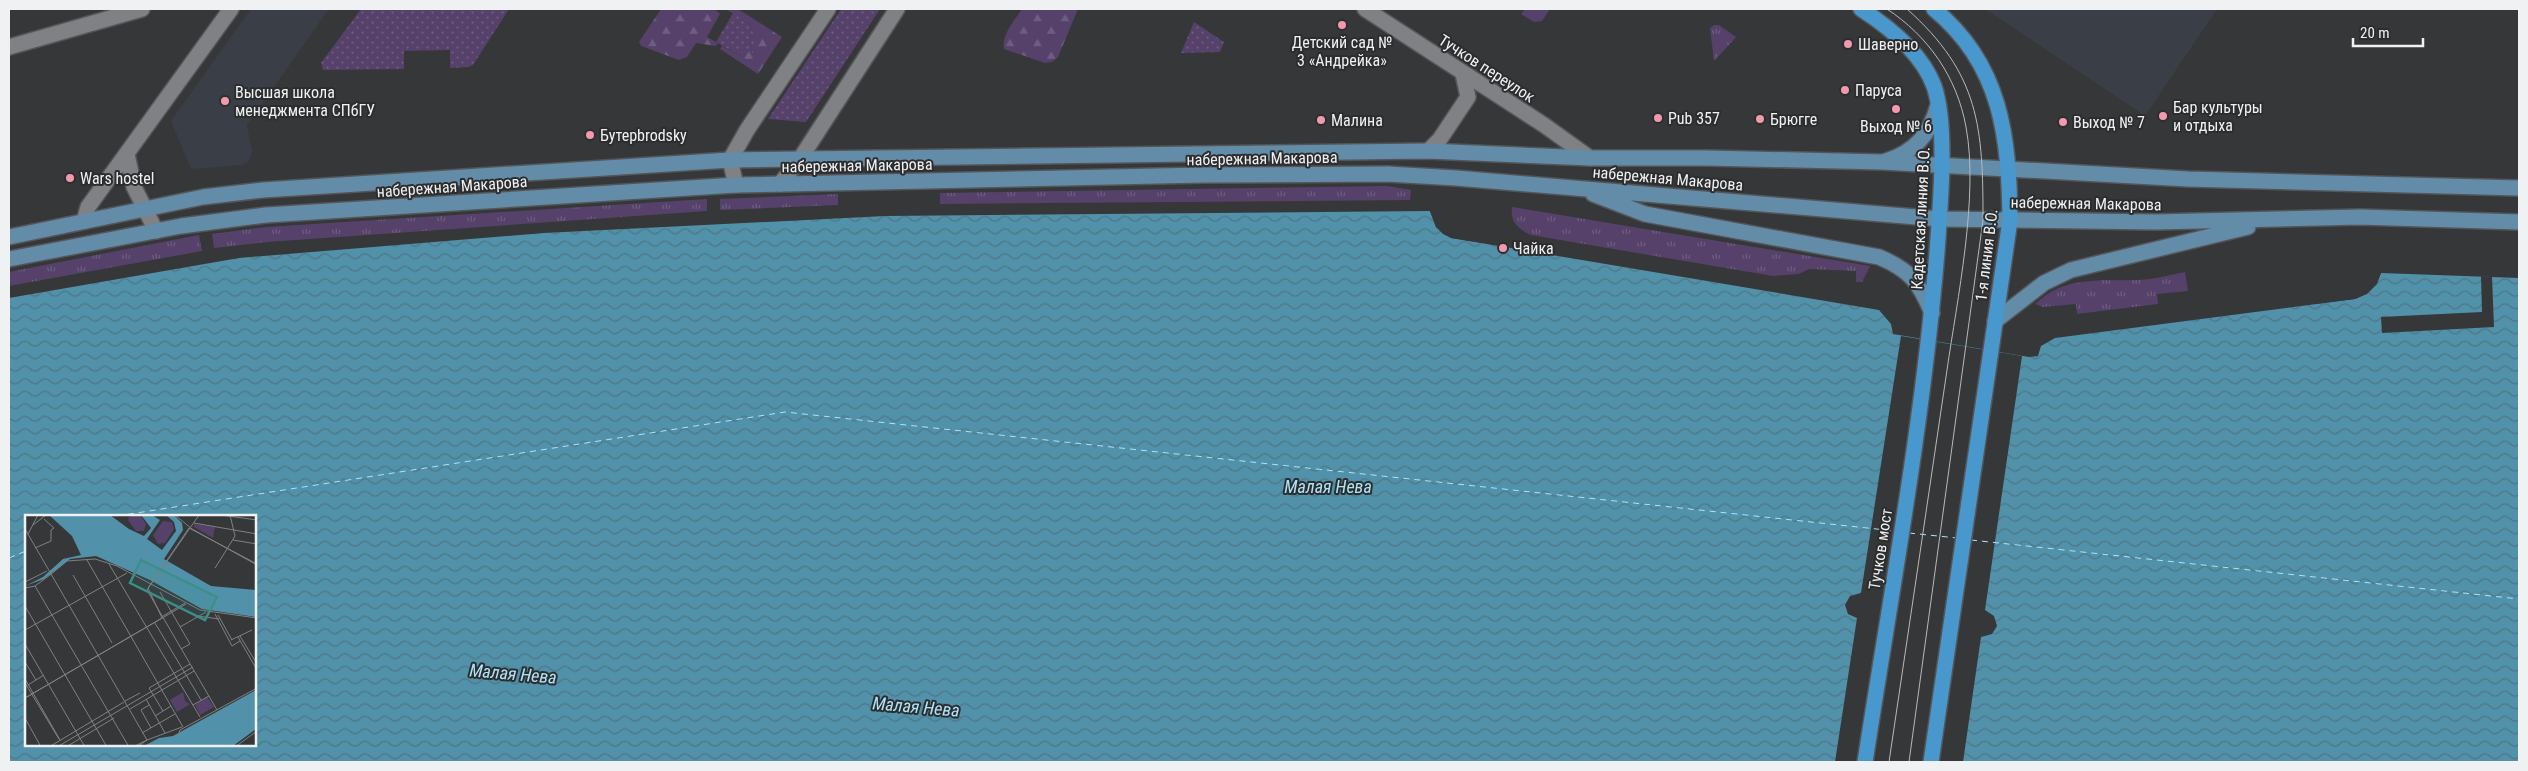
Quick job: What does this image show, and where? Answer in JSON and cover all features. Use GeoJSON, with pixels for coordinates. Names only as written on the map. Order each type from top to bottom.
{"type":"FeatureCollection","features":[{"type":"Feature","properties":{"kind":"main road","name":"Кадетская линия В.О."},"geometry":{"type":"LineString","coordinates":[[1862,9],[1880,22],[1924,67],[1934,86],[1938,105],[1941,131],[1940,219],[1930,340]]}},
{"type":"Feature","properties":{"kind":"main road","name":"1-я линия В.О."},"geometry":{"type":"LineString","coordinates":[[1931,762],[2010,220],[2009,171],[2005,132],[1998,104],[1974,54],[1956,29],[1934,9]]}},
{"type":"Feature","properties":{"kind":"main road"},"geometry":{"type":"LineString","coordinates":[[1882,162],[1898,157],[1913,148],[1925,136],[1933,122],[1938,105]]}},
{"type":"Feature","properties":{"kind":"main road","name":"набережная Макарова"},"geometry":{"type":"LineString","coordinates":[[9,237],[202,197],[263,190],[730,160],[1428,151],[1590,158],[1716,158],[1882,162],[2009,171],[2188,179],[2519,188]]}},
{"type":"Feature","properties":{"kind":"main road","name":"набережная Макарова"},"geometry":{"type":"LineString","coordinates":[[9,259],[156,231],[266,215],[780,184],[1205,175],[1388,174],[1575,187],[1940,219],[2277,220],[2360,216],[2519,222]]}},
{"type":"Feature","properties":{"kind":"main road"},"geometry":{"type":"LineString","coordinates":[[1575,187],[1645,214],[1879,257],[1896,264],[1916,280],[1932,313]]}},
{"type":"Feature","properties":{"kind":"main road"},"geometry":{"type":"LineString","coordinates":[[1995,321],[2044,282],[2071,270],[2277,220]]}},
{"type":"Feature","properties":{"kind":"main road","name":"Тучков мост"},"geometry":{"type":"LineString","coordinates":[[1865,762],[1930,340]]}},
{"type":"Feature","properties":{"kind":"street"},"geometry":{"type":"LineString","coordinates":[[9,47],[142,9]]}},
{"type":"Feature","properties":{"kind":"street"},"geometry":{"type":"LineString","coordinates":[[84,221],[88,207],[231,9]]}},
{"type":"Feature","properties":{"kind":"street"},"geometry":{"type":"LineString","coordinates":[[736,186],[730,160],[747,130],[828,9]]}},
{"type":"Feature","properties":{"kind":"street"},"geometry":{"type":"LineString","coordinates":[[780,184],[800,159],[897,9]]}},
{"type":"Feature","properties":{"kind":"street","name":"Тучков переулок"},"geometry":{"type":"LineString","coordinates":[[1365,9],[1544,125],[1590,158]]}},
{"type":"Feature","properties":{"kind":"street"},"geometry":{"type":"LineString","coordinates":[[1428,151],[1440,139],[1468,97],[1463,74]]}},
{"type":"Feature","properties":{"kind":"street"},"geometry":{"type":"LineString","coordinates":[[127,154],[134,186],[156,231]]}},
{"type":"Feature","properties":{"kind":"shaded area","name":"Высшая школа менеджмента СПбГУ"},"geometry":{"type":"Polygon","coordinates":[[[251,9],[329,9],[247,125],[252,152],[249,161],[243,165],[191,169],[171,121],[251,9]]]}},
{"type":"Feature","properties":{"kind":"shaded area"},"geometry":{"type":"Polygon","coordinates":[[[1985,9],[2217,9],[2145,116],[1985,9]]]}},
{"type":"Feature","properties":{"kind":"green space"},"geometry":{"type":"Polygon","coordinates":[[[361,9],[509,9],[473,65],[468,67],[450,68],[450,50],[404,51],[404,69],[323,70],[321,63],[361,9]]]}},
{"type":"Feature","properties":{"kind":"green space"},"geometry":{"type":"Polygon","coordinates":[[[661,9],[714,9],[720,14],[707,37],[718,43],[716,46],[696,43],[687,57],[679,60],[641,46],[639,42],[661,9]]]}},
{"type":"Feature","properties":{"kind":"green space"},"geometry":{"type":"Polygon","coordinates":[[[726,9],[738,9],[782,37],[758,74],[720,49],[722,46],[740,56],[750,39],[752,26],[726,9]]]}},
{"type":"Feature","properties":{"kind":"green space"},"geometry":{"type":"Polygon","coordinates":[[[841,9],[880,9],[806,122],[768,119],[841,9]]]}},
{"type":"Feature","properties":{"kind":"green space"},"geometry":{"type":"Polygon","coordinates":[[[1022,9],[1078,9],[1058,57],[1052,62],[1045,63],[1004,49],[1007,33],[1022,9]]]}},
{"type":"Feature","properties":{"kind":"green space"},"geometry":{"type":"Polygon","coordinates":[[[1525,9],[1550,9],[1542,21],[1534,22],[1521,14],[1525,9]]]}},
{"type":"Feature","properties":{"kind":"green space"},"geometry":{"type":"Polygon","coordinates":[[[733,13],[752,26],[750,39],[758,44],[753,53],[745,48],[740,56],[716,42],[733,13]]]}},
{"type":"Feature","properties":{"kind":"green space"},"geometry":{"type":"Polygon","coordinates":[[[1194,22],[1224,42],[1220,52],[1181,53],[1194,22]]]}},
{"type":"Feature","properties":{"kind":"green space"},"geometry":{"type":"Polygon","coordinates":[[[1714,25],[1719,25],[1736,37],[1714,61],[1710,28],[1714,25]]]}},
{"type":"Feature","properties":{"kind":"green space"},"geometry":{"type":"Polygon","coordinates":[[[1387,186],[1411,190],[1410,200],[940,204],[940,193],[1387,186]]]}},
{"type":"Feature","properties":{"kind":"green space"},"geometry":{"type":"Polygon","coordinates":[[[838,194],[838,205],[720,210],[720,199],[838,194]]]}},
{"type":"Feature","properties":{"kind":"green space"},"geometry":{"type":"Polygon","coordinates":[[[707,199],[707,211],[267,242],[214,248],[212,234],[266,227],[707,199]]]}},
{"type":"Feature","properties":{"kind":"green space"},"geometry":{"type":"Polygon","coordinates":[[[1512,207],[1870,266],[1862,282],[1856,282],[1856,271],[1809,269],[1799,274],[1773,276],[1531,235],[1516,224],[1512,217],[1512,207]]]}},
{"type":"Feature","properties":{"kind":"green space"},"geometry":{"type":"Polygon","coordinates":[[[199,235],[202,251],[9,286],[9,272],[199,235]]]}},
{"type":"Feature","properties":{"kind":"green space"},"geometry":{"type":"Polygon","coordinates":[[[2185,272],[2188,291],[2157,294],[2158,304],[2077,314],[2076,304],[2043,307],[2035,304],[2046,295],[2070,284],[2148,279],[2185,272]]]}},
{"type":"Feature","properties":{"kind":"water","name":"Малая Нева"},"geometry":{"type":"Polygon","coordinates":[[[1430,211],[1436,227],[1451,238],[1879,310],[1891,324],[1893,334],[2029,357],[2038,356],[2041,346],[2055,338],[2355,299],[2371,289],[2381,273],[2519,278],[2519,762],[9,762],[9,298],[239,258],[544,233],[885,216],[1430,211]]]}},
{"type":"Feature","properties":{"kind":"pier"},"geometry":{"type":"Polygon","coordinates":[[[1430,211],[1432,211],[1438,226],[1444,232],[1451,235],[1496,242],[1496,245],[1451,238],[1443,234],[1436,227],[1430,211]]]}},
{"type":"Feature","properties":{"kind":"pier"},"geometry":{"type":"Polygon","coordinates":[[[2378,273],[2381,273],[2377,284],[2367,294],[2355,299],[2315,304],[2315,302],[2354,297],[2366,292],[2375,283],[2378,273]]]}},
{"type":"Feature","properties":{"kind":"pier"},"geometry":{"type":"Polygon","coordinates":[[[2481,276],[2492,277],[2494,327],[2382,333],[2381,317],[2482,312],[2481,276]]]}},
{"type":"Feature","properties":{"kind":"pier"},"geometry":{"type":"Polygon","coordinates":[[[1901,336],[2022,356],[1985,610],[1994,616],[1997,626],[1992,634],[1981,637],[1963,762],[1835,762],[1857,618],[1848,614],[1845,605],[1850,596],[1861,593],[1901,336]]]}},
{"type":"Feature","properties":{"kind":"ferry route"},"geometry":{"type":"LineString","coordinates":[[123,515],[785,412],[1895,531]]}},
{"type":"Feature","properties":{"kind":"ferry route"},"geometry":{"type":"LineString","coordinates":[[1909,533],[1957,538]]}},
{"type":"Feature","properties":{"kind":"ferry route"},"geometry":{"type":"LineString","coordinates":[[1971,540],[2519,599]]}},
{"type":"Feature","properties":{"kind":"ferry route"},"geometry":{"type":"LineString","coordinates":[[9,558],[25,551]]}},
{"type":"Feature","properties":{"kind":"tram line"},"geometry":{"type":"LineString","coordinates":[[1887,9],[1902,20],[1928,45],[1956,91],[1966,127],[1970,184],[1961,281],[1889,762]]}},
{"type":"Feature","properties":{"kind":"tram line"},"geometry":{"type":"LineString","coordinates":[[1907,9],[1931,33],[1950,56],[1963,80],[1972,104],[1978,130],[1983,187],[1983,220],[1909,762]]}},
{"type":"Feature","properties":{"kind":"place","name":"Детский сад № 3 «Андрейка»"},"geometry":{"type":"Point","coordinates":[1342,25]}},
{"type":"Feature","properties":{"kind":"place","name":"Шаверно"},"geometry":{"type":"Point","coordinates":[1848,44]}},
{"type":"Feature","properties":{"kind":"place","name":"Паруса"},"geometry":{"type":"Point","coordinates":[1845,90]}},
{"type":"Feature","properties":{"kind":"place","name":"Высшая школа менеджмента СПбГУ"},"geometry":{"type":"Point","coordinates":[225,101]}},
{"type":"Feature","properties":{"kind":"place","name":"Выход № 6"},"geometry":{"type":"Point","coordinates":[1896,109]}},
{"type":"Feature","properties":{"kind":"place","name":"Бар культуры и отдыха"},"geometry":{"type":"Point","coordinates":[2163,116]}},
{"type":"Feature","properties":{"kind":"place","name":"Pub 357"},"geometry":{"type":"Point","coordinates":[1658,118]}},
{"type":"Feature","properties":{"kind":"place","name":"Брюгге"},"geometry":{"type":"Point","coordinates":[1760,119]}},
{"type":"Feature","properties":{"kind":"place","name":"Малина"},"geometry":{"type":"Point","coordinates":[1321,120]}},
{"type":"Feature","properties":{"kind":"place","name":"Выход № 7"},"geometry":{"type":"Point","coordinates":[2063,122]}},
{"type":"Feature","properties":{"kind":"place","name":"Бутерbrodsky"},"geometry":{"type":"Point","coordinates":[590,135]}},
{"type":"Feature","properties":{"kind":"place","name":"Wars hostel"},"geometry":{"type":"Point","coordinates":[70,178]}},
{"type":"Feature","properties":{"kind":"place","name":"Чайка"},"geometry":{"type":"Point","coordinates":[1503,248]}}]}
